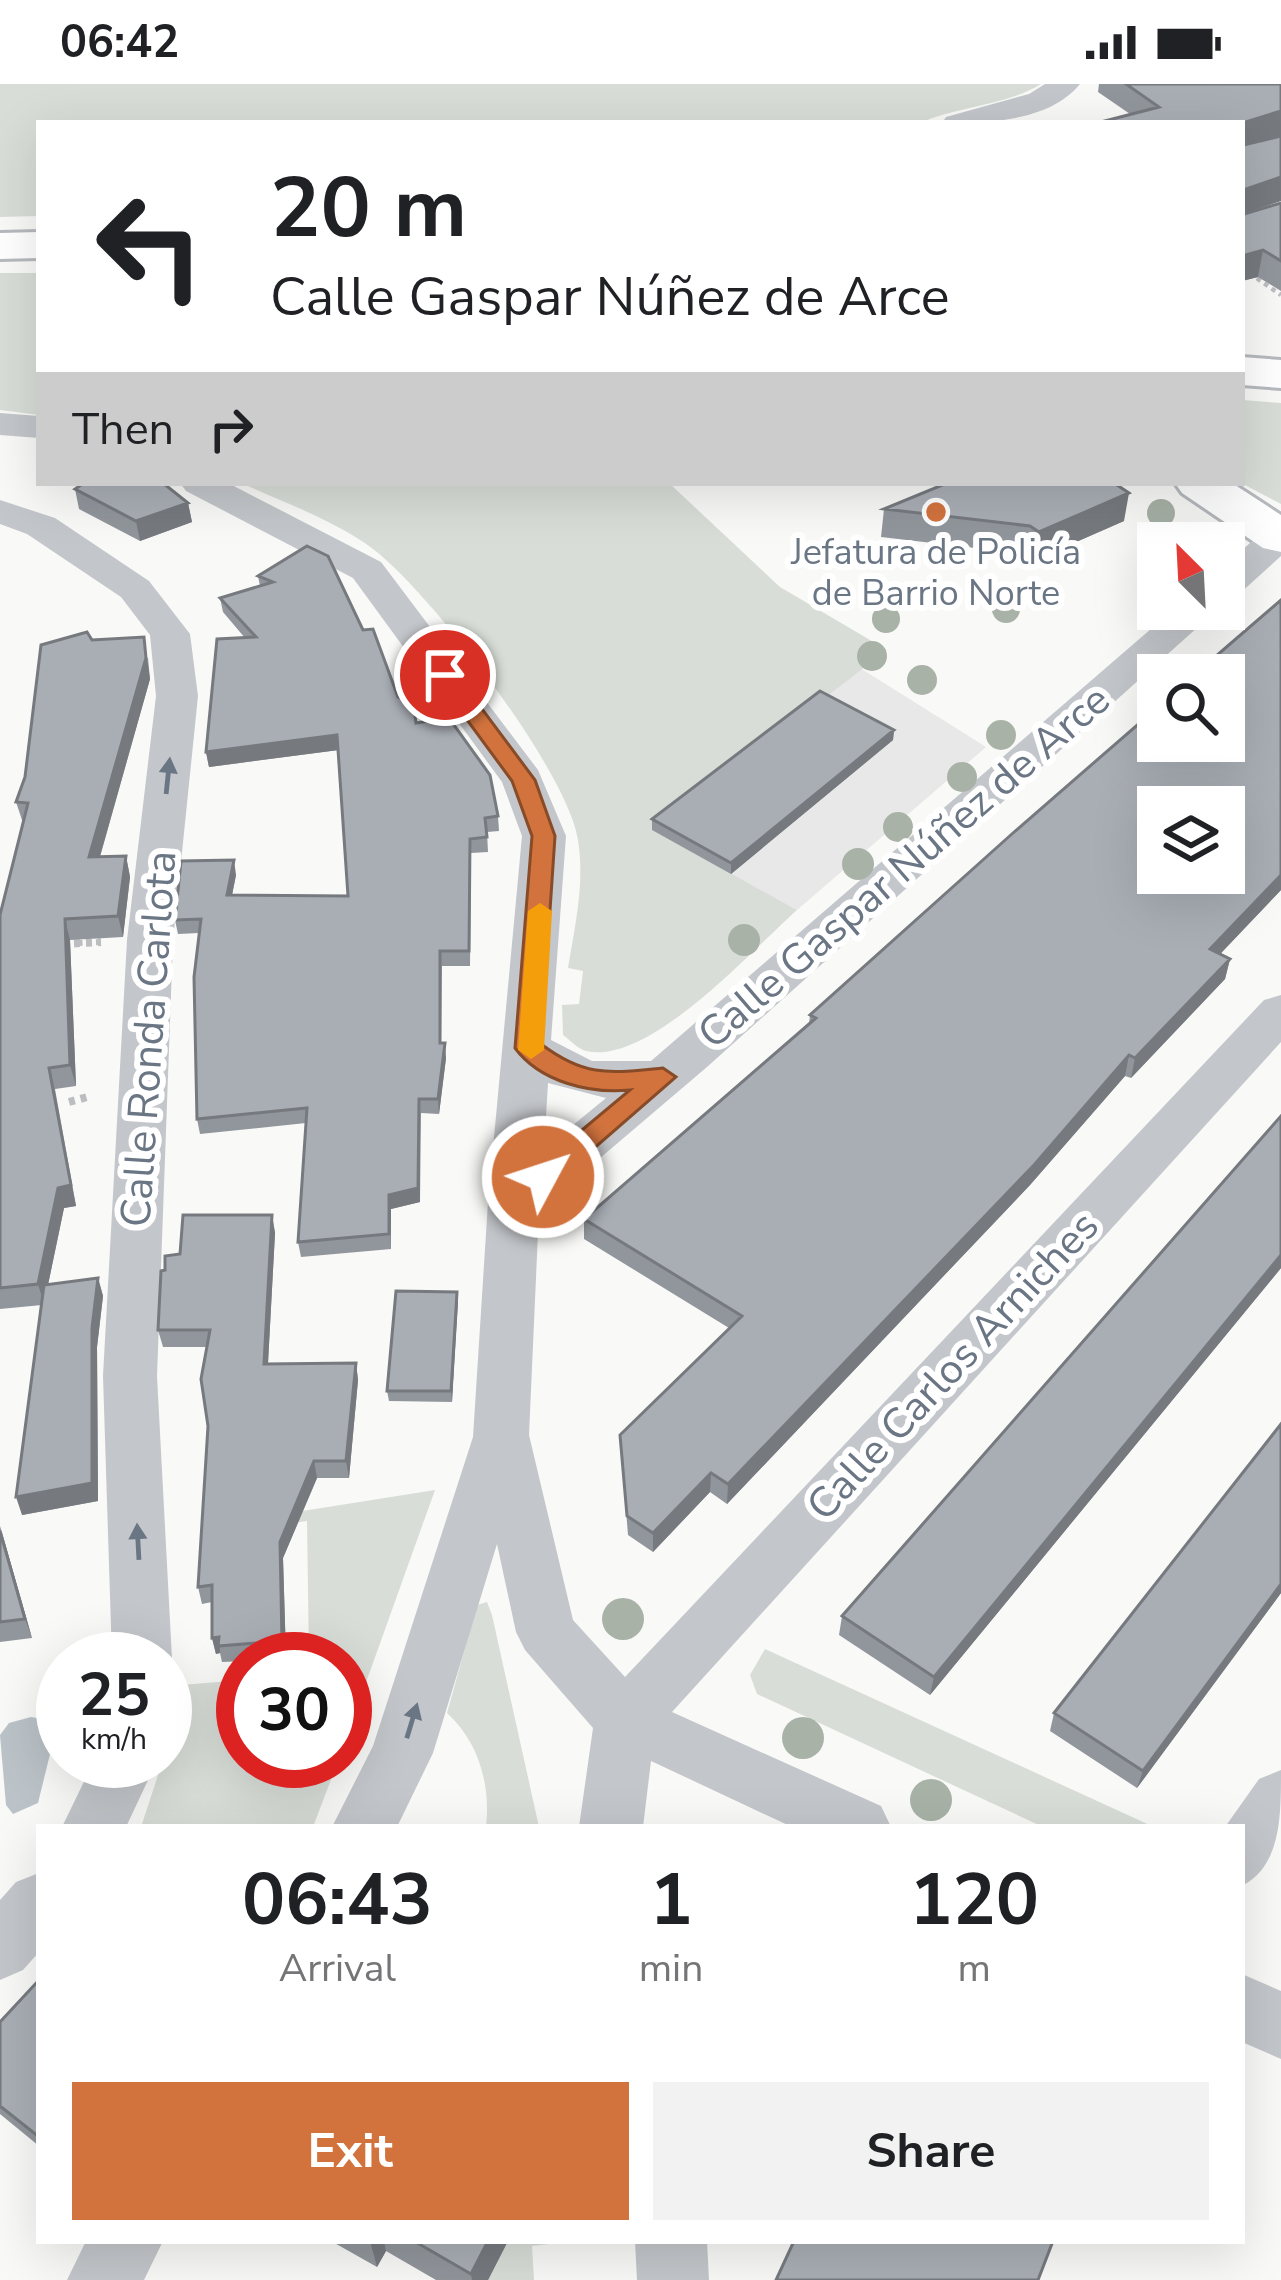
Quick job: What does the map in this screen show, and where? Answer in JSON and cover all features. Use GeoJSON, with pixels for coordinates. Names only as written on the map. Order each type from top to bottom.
{"type":"FeatureCollection","features":[{"type":"Feature","properties":{"kind":"street"},"geometry":{"type":"LineString","coordinates":[[967,120],[1040,100],[1065,84]]}},
{"type":"Feature","properties":{"kind":"street"},"geometry":{"type":"LineString","coordinates":[[0,246],[36,245]]}},
{"type":"Feature","properties":{"kind":"street"},"geometry":{"type":"LineString","coordinates":[[1245,371],[1281,374]]}},
{"type":"Feature","properties":{"kind":"street"},"geometry":{"type":"LineString","coordinates":[[0,424],[36,427]]}},
{"type":"Feature","properties":{"kind":"street"},"geometry":{"type":"LineString","coordinates":[[205,486],[368,570],[523,780],[544,836],[514,1202],[501,1435],[401,1754],[366,1824]]}},
{"type":"Feature","properties":{"kind":"street"},"geometry":{"type":"LineString","coordinates":[[1203,486],[1281,537],[1245,568]]}},
{"type":"Feature","properties":{"kind":"street","name":"Calle Ronda Carlota"},"geometry":{"type":"LineString","coordinates":[[0,512],[40,526],[136,589],[170,634],[177,696],[149,961],[130,1376],[141,1632]]}},
{"type":"Feature","properties":{"kind":"street","name":"Calle Gaspar Núñez de Arce"},"geometry":{"type":"LineString","coordinates":[[514,1202],[1174,630]]}},
{"type":"Feature","properties":{"kind":"street","name":"Calle Carlos Arniches"},"geometry":{"type":"LineString","coordinates":[[625,1720],[1281,1012]]}},
{"type":"Feature","properties":{"kind":"street","name":"Calle Gaspar Núñez de Arce"},"geometry":{"type":"LineString","coordinates":[[528,1048],[556,1069],[602,1084],[663,1077]]}},
{"type":"Feature","properties":{"kind":"street"},"geometry":{"type":"LineString","coordinates":[[501,1435],[546,1632],[625,1720],[852,1824]]}},
{"type":"Feature","properties":{"kind":"street"},"geometry":{"type":"LineString","coordinates":[[611,1824],[625,1720]]}},
{"type":"Feature","properties":{"kind":"street"},"geometry":{"type":"LineString","coordinates":[[95,1824],[113,1788]]}},
{"type":"Feature","properties":{"kind":"street"},"geometry":{"type":"LineString","coordinates":[[1245,1852],[1281,1799]]}},
{"type":"Feature","properties":{"kind":"street"},"geometry":{"type":"LineString","coordinates":[[0,1948],[36,1907]]}},
{"type":"Feature","properties":{"kind":"street"},"geometry":{"type":"LineString","coordinates":[[1245,2009],[1281,2026]]}},
{"type":"Feature","properties":{"kind":"street"},"geometry":{"type":"LineString","coordinates":[[103,2280],[126,2244]]}},
{"type":"Feature","properties":{"kind":"street"},"geometry":{"type":"LineString","coordinates":[[670,2244],[673,2280]]}},
{"type":"Feature","properties":{"kind":"path"},"geometry":{"type":"LineString","coordinates":[[1245,270],[1281,295]]}},
{"type":"Feature","properties":{"kind":"path"},"geometry":{"type":"LineString","coordinates":[[42,946],[121,940]]}},
{"type":"Feature","properties":{"kind":"shaded area"},"geometry":{"type":"Polygon","coordinates":[[[0,84],[1041,84],[1013,97],[929,120],[36,120],[36,216],[0,217],[0,84]]]}},
{"type":"Feature","properties":{"kind":"shaded area"},"geometry":{"type":"Polygon","coordinates":[[[0,273],[36,273],[36,415],[0,410],[0,273]]]}},
{"type":"Feature","properties":{"kind":"shaded area"},"geometry":{"type":"Polygon","coordinates":[[[1245,400],[1281,403],[1281,504],[1245,485],[1245,400]]]}},
{"type":"Feature","properties":{"kind":"shaded area"},"geometry":{"type":"Polygon","coordinates":[[[248,486],[672,486],[780,587],[887,650],[653,830],[797,910],[698,1001],[639,1041],[611,1051],[586,1051],[563,1035],[562,1005],[579,1004],[583,971],[568,968],[580,856],[568,809],[493,684],[428,603],[373,549],[248,486]]]}},
{"type":"Feature","properties":{"kind":"shaded area"},"geometry":{"type":"Polygon","coordinates":[[[860,668],[986,747],[797,910],[652,830],[860,668]]]}},
{"type":"Feature","properties":{"kind":"shaded area"},"geometry":{"type":"Polygon","coordinates":[[[435,1490],[372,1666],[372,1632],[309,1632],[307,1521],[293,1523],[290,1513],[435,1490]]]}},
{"type":"Feature","properties":{"kind":"shaded area"},"geometry":{"type":"Polygon","coordinates":[[[487,1602],[492,1615],[538,1824],[486,1824],[480,1764],[467,1737],[447,1713],[477,1605],[487,1602]]]}},
{"type":"Feature","properties":{"kind":"shaded area"},"geometry":{"type":"Polygon","coordinates":[[[765,1649],[1147,1824],[1037,1824],[757,1694],[750,1675],[765,1649]]]}},
{"type":"Feature","properties":{"kind":"shaded area"},"geometry":{"type":"Polygon","coordinates":[[[216,1682],[216,1788],[328,1788],[314,1824],[142,1824],[154,1788],[192,1788],[192,1684],[216,1682]]]}},
{"type":"Feature","properties":{"kind":"shaded area"},"geometry":{"type":"Polygon","coordinates":[[[36,1718],[36,1788],[42,1788],[38,1803],[13,1814],[6,1805],[0,1735],[9,1723],[36,1718]]]}},
{"type":"Feature","properties":{"kind":"shaded area"},"geometry":{"type":"Polygon","coordinates":[[[506,2244],[549,2244],[532,2246],[534,2280],[488,2280],[506,2244]]]}},
{"type":"Feature","properties":{"kind":"building"},"geometry":{"type":"Polygon","coordinates":[[[1126,84],[1281,84],[1281,111],[1245,122],[1109,120],[1159,107],[1126,84]]]}},
{"type":"Feature","properties":{"kind":"building"},"geometry":{"type":"Polygon","coordinates":[[[1281,136],[1281,177],[1245,189],[1245,145],[1281,136]]]}},
{"type":"Feature","properties":{"kind":"building"},"geometry":{"type":"Polygon","coordinates":[[[1281,203],[1281,261],[1263,250],[1245,255],[1245,214],[1281,203]]]}},
{"type":"Feature","properties":{"kind":"building"},"geometry":{"type":"Polygon","coordinates":[[[167,486],[188,503],[136,521],[75,489],[167,486]]]}},
{"type":"Feature","properties":{"kind":"building"},"geometry":{"type":"Polygon","coordinates":[[[940,486],[1118,486],[1129,493],[1039,532],[1030,526],[884,509],[940,486]]]}},
{"type":"Feature","properties":{"kind":"building"},"geometry":{"type":"Polygon","coordinates":[[[307,546],[328,556],[363,630],[373,629],[398,697],[413,702],[416,723],[449,718],[490,775],[498,816],[485,818],[487,837],[470,839],[469,951],[440,951],[440,1043],[445,1043],[438,1099],[419,1099],[418,1188],[389,1195],[389,1234],[298,1242],[307,1108],[197,1119],[194,977],[201,919],[175,920],[181,861],[234,860],[227,895],[348,896],[337,735],[206,752],[217,639],[256,637],[220,598],[273,582],[258,576],[307,546]]]}},
{"type":"Feature","properties":{"kind":"building"},"geometry":{"type":"Polygon","coordinates":[[[1281,600],[1281,875],[1210,949],[1230,959],[1135,1058],[1129,1055],[1034,1165],[728,1484],[711,1473],[653,1533],[627,1516],[620,1435],[742,1316],[584,1219],[816,1018],[810,1015],[1137,725],[1137,762],[1245,762],[1245,654],[1218,654],[1281,600]]]}},
{"type":"Feature","properties":{"kind":"building"},"geometry":{"type":"Polygon","coordinates":[[[87,632],[92,640],[144,637],[146,658],[89,857],[126,856],[118,916],[65,919],[70,1065],[49,1068],[71,1185],[58,1188],[38,1284],[0,1288],[0,915],[28,803],[16,802],[25,777],[41,645],[87,632]]]}},
{"type":"Feature","properties":{"kind":"building"},"geometry":{"type":"Polygon","coordinates":[[[820,691],[894,730],[731,863],[652,819],[820,691]]]}},
{"type":"Feature","properties":{"kind":"building"},"geometry":{"type":"Polygon","coordinates":[[[1281,1116],[1281,1255],[934,1677],[842,1616],[1281,1116]]]}},
{"type":"Feature","properties":{"kind":"building"},"geometry":{"type":"Polygon","coordinates":[[[183,1215],[272,1215],[264,1364],[356,1363],[346,1461],[314,1461],[280,1542],[282,1632],[216,1632],[212,1638],[212,1585],[198,1587],[208,1426],[201,1379],[210,1330],[158,1330],[165,1256],[180,1254],[183,1215]]]}},
{"type":"Feature","properties":{"kind":"building"},"geometry":{"type":"Polygon","coordinates":[[[98,1278],[92,1328],[92,1483],[16,1497],[44,1285],[98,1278]]]}},
{"type":"Feature","properties":{"kind":"building"},"geometry":{"type":"Polygon","coordinates":[[[396,1291],[457,1292],[451,1391],[387,1391],[396,1291]]]}},
{"type":"Feature","properties":{"kind":"building"},"geometry":{"type":"Polygon","coordinates":[[[1281,1424],[1281,1584],[1143,1771],[1054,1713],[1281,1424]]]}},
{"type":"Feature","properties":{"kind":"building"},"geometry":{"type":"Polygon","coordinates":[[[0,1531],[25,1619],[0,1622],[0,1531]]]}},
{"type":"Feature","properties":{"kind":"building"},"geometry":{"type":"Polygon","coordinates":[[[36,1983],[36,2135],[0,2106],[0,2022],[36,1983]]]}},
{"type":"Feature","properties":{"kind":"building"},"geometry":{"type":"Polygon","coordinates":[[[419,2244],[486,2244],[471,2274],[419,2244]]]}},
{"type":"Feature","properties":{"kind":"building"},"geometry":{"type":"Polygon","coordinates":[[[793,2244],[1052,2244],[1038,2280],[776,2280],[793,2244]]]}},
{"type":"Feature","properties":{"kind":"slow traffic"},"geometry":{"type":"LineString","coordinates":[[531,1050],[540,911]]}},
{"type":"Feature","properties":{"kind":"place","name":"Jefatura de Policía de Barrio Norte"},"geometry":{"type":"Point","coordinates":[936,512]}},
{"type":"Feature","properties":{"kind":"route"},"geometry":{"type":"LineString","coordinates":[[445,675],[523,780],[544,836],[528,1048],[556,1069],[602,1084],[663,1077],[543,1177]]}}]}
